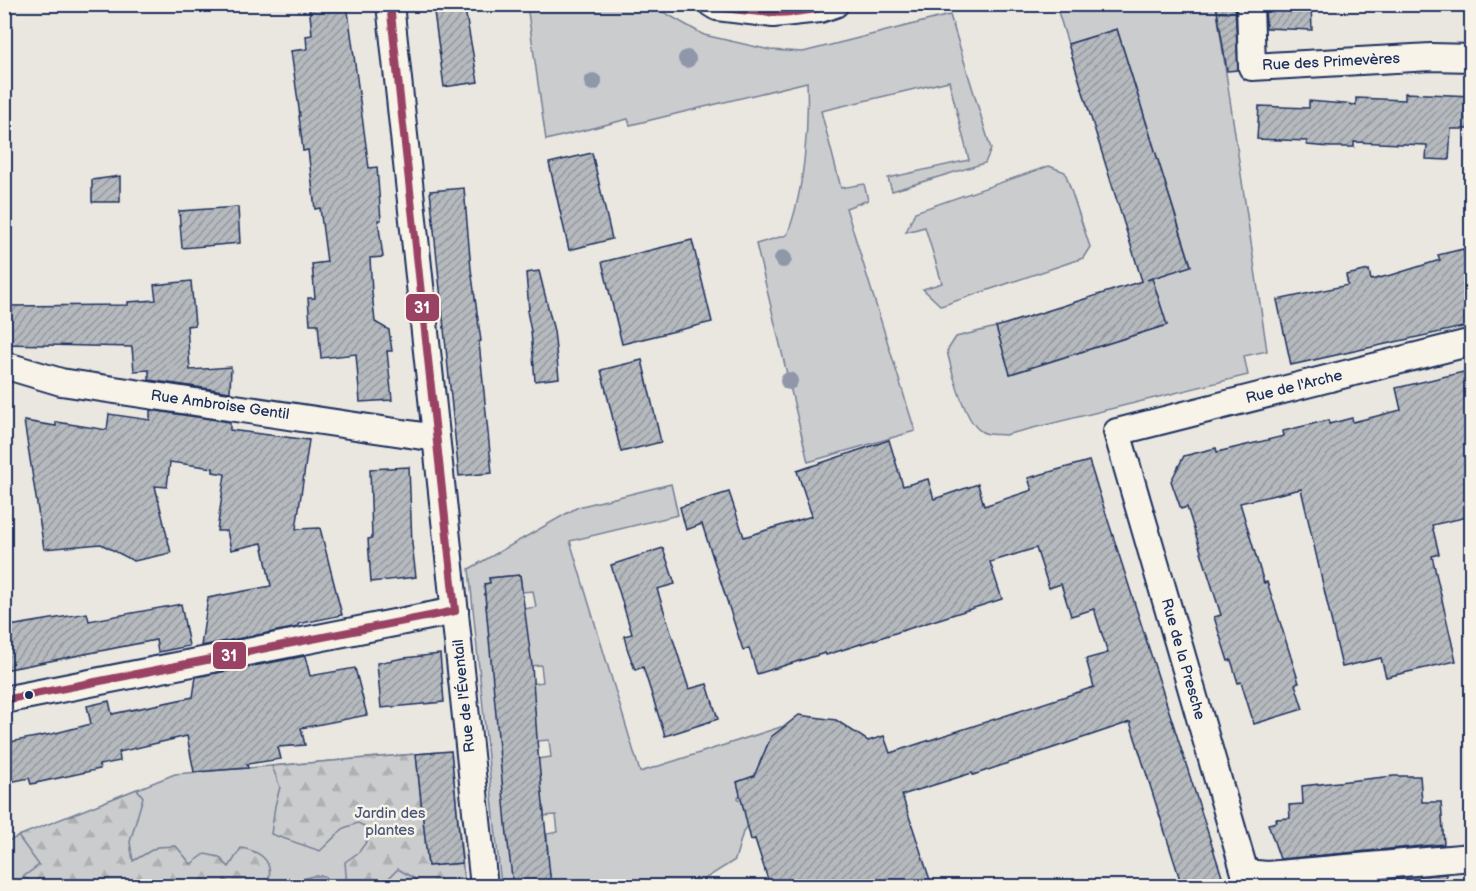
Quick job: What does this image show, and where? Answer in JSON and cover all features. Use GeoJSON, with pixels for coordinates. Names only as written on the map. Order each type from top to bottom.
{"type":"FeatureCollection","features":[{"type":"Feature","properties":{"kind":"street","name":"Rue de l'Éventail"},"geometry":{"type":"LineString","coordinates":[[390,4],[484,886]]}},
{"type":"Feature","properties":{"kind":"street"},"geometry":{"type":"LineString","coordinates":[[712,4],[717,7],[773,14],[820,9],[835,4]]}},
{"type":"Feature","properties":{"kind":"street","name":"Rue des Primevères"},"geometry":{"type":"LineString","coordinates":[[1250,4],[1252,67],[1431,57],[1472,58]]}},
{"type":"Feature","properties":{"kind":"street","name":"Rue de l'Arche"},"geometry":{"type":"LineString","coordinates":[[1117,432],[1472,342]]}},
{"type":"Feature","properties":{"kind":"street","name":"Rue Ambroise Gentil"},"geometry":{"type":"LineString","coordinates":[[4,365],[61,382],[436,438]]}},
{"type":"Feature","properties":{"kind":"street","name":"Rue de la Presche"},"geometry":{"type":"LineString","coordinates":[[1117,432],[1245,880]]}},
{"type":"Feature","properties":{"kind":"street"},"geometry":{"type":"LineString","coordinates":[[4,700],[455,610]]}},
{"type":"Feature","properties":{"kind":"street"},"geometry":{"type":"LineString","coordinates":[[1245,880],[1267,875],[1472,857]]}},
{"type":"Feature","properties":{"kind":"green space"},"geometry":{"type":"Polygon","coordinates":[[[527,5],[651,5],[704,35],[770,50],[803,52],[950,15],[991,149],[985,163],[892,191],[888,178],[969,160],[949,81],[821,111],[841,188],[864,184],[868,200],[846,208],[915,431],[808,462],[756,244],[787,235],[793,218],[804,160],[807,82],[630,125],[628,119],[546,140],[527,5]]]}},
{"type":"Feature","properties":{"kind":"green space"},"geometry":{"type":"Polygon","coordinates":[[[1056,5],[1216,5],[1267,351],[1244,356],[1248,375],[1005,435],[987,434],[973,423],[955,381],[947,351],[956,337],[996,327],[1011,374],[1167,325],[1152,278],[1191,265],[1117,29],[1068,44],[1056,5]]]}},
{"type":"Feature","properties":{"kind":"green space"},"geometry":{"type":"Polygon","coordinates":[[[1049,166],[1065,172],[1090,247],[1083,258],[941,306],[923,289],[942,283],[925,227],[906,232],[915,212],[1049,166]]]}},
{"type":"Feature","properties":{"kind":"green space"},"geometry":{"type":"Polygon","coordinates":[[[671,484],[678,515],[570,541],[640,772],[784,726],[786,729],[771,747],[766,748],[769,771],[737,782],[741,796],[738,800],[742,799],[749,821],[743,832],[735,860],[697,886],[551,886],[550,874],[513,884],[513,886],[501,886],[469,569],[578,507],[671,484]],[[520,575],[489,578],[490,583],[484,584],[488,623],[524,609],[536,607],[533,591],[522,592],[520,575]],[[541,665],[529,666],[532,684],[543,682],[541,665]],[[549,740],[537,741],[538,759],[551,757],[549,740]],[[542,799],[517,856],[548,852],[547,834],[558,832],[556,815],[544,816],[542,799]]]}},
{"type":"Feature","properties":{"kind":"green space","name":"Jardin des plantes"},"geometry":{"type":"Polygon","coordinates":[[[451,751],[465,886],[5,886],[5,842],[175,774],[451,751]]]}},
{"type":"Feature","properties":{"kind":"green space"},"geometry":{"type":"Polygon","coordinates":[[[416,754],[428,866],[462,863],[465,886],[421,886],[417,880],[398,869],[388,879],[385,886],[347,886],[345,862],[359,852],[369,838],[364,826],[358,823],[344,828],[320,851],[271,834],[280,787],[272,766],[416,754]]]}},
{"type":"Feature","properties":{"kind":"green space"},"geometry":{"type":"Polygon","coordinates":[[[137,789],[143,797],[130,842],[133,861],[157,847],[176,846],[191,864],[205,854],[219,857],[229,867],[241,848],[256,852],[265,860],[270,871],[268,886],[232,886],[225,879],[221,886],[39,886],[23,877],[39,865],[18,836],[137,789]]]}},
{"type":"Feature","properties":{"kind":"green space"},"geometry":{"type":"Polygon","coordinates":[[[313,876],[325,876],[328,886],[298,886],[299,880],[313,876]]]}},
{"type":"Feature","properties":{"kind":"building"},"geometry":{"type":"Polygon","coordinates":[[[309,4],[347,4],[369,168],[377,167],[381,220],[378,220],[383,257],[370,258],[372,292],[375,322],[389,330],[392,351],[387,351],[392,400],[360,402],[356,354],[321,358],[318,324],[310,324],[308,298],[315,298],[312,264],[327,262],[320,208],[315,209],[308,150],[303,151],[291,51],[307,49],[306,36],[312,35],[309,4]]]}},
{"type":"Feature","properties":{"kind":"building"},"geometry":{"type":"Polygon","coordinates":[[[433,4],[464,4],[478,82],[444,87],[433,4]]]}},
{"type":"Feature","properties":{"kind":"building"},"geometry":{"type":"Polygon","coordinates":[[[1216,4],[1235,4],[1238,70],[1227,71],[1216,4]]]}},
{"type":"Feature","properties":{"kind":"building"},"geometry":{"type":"Polygon","coordinates":[[[1265,4],[1311,4],[1312,30],[1266,28],[1265,4]]]}},
{"type":"Feature","properties":{"kind":"building"},"geometry":{"type":"Polygon","coordinates":[[[1117,29],[1191,266],[1152,278],[1167,325],[1010,374],[996,327],[1142,281],[1068,44],[1117,29]]]}},
{"type":"Feature","properties":{"kind":"building"},"geometry":{"type":"Polygon","coordinates":[[[1405,93],[1472,96],[1472,129],[1451,129],[1449,160],[1426,159],[1427,145],[1354,142],[1354,147],[1330,147],[1307,145],[1307,141],[1257,139],[1259,106],[1309,108],[1309,101],[1356,105],[1356,98],[1405,100],[1405,93]]]}},
{"type":"Feature","properties":{"kind":"building"},"geometry":{"type":"Polygon","coordinates":[[[592,153],[612,239],[569,250],[549,163],[592,153]]]}},
{"type":"Feature","properties":{"kind":"building"},"geometry":{"type":"Polygon","coordinates":[[[120,176],[120,202],[92,202],[92,180],[120,176]]]}},
{"type":"Feature","properties":{"kind":"building"},"geometry":{"type":"Polygon","coordinates":[[[464,188],[471,269],[481,341],[479,342],[492,473],[459,476],[430,191],[464,188]]]}},
{"type":"Feature","properties":{"kind":"building"},"geometry":{"type":"Polygon","coordinates":[[[238,207],[240,243],[182,248],[179,211],[238,207]]]}},
{"type":"Feature","properties":{"kind":"building"},"geometry":{"type":"Polygon","coordinates":[[[692,240],[712,322],[622,344],[602,262],[692,240]]]}},
{"type":"Feature","properties":{"kind":"building"},"geometry":{"type":"Polygon","coordinates":[[[1463,249],[1464,254],[1472,252],[1472,325],[1291,365],[1277,300],[1348,285],[1346,275],[1369,270],[1371,280],[1395,274],[1440,260],[1438,255],[1463,249]]]}},
{"type":"Feature","properties":{"kind":"building"},"geometry":{"type":"Polygon","coordinates":[[[539,271],[554,331],[559,378],[535,381],[527,311],[529,310],[526,273],[539,271]]]}},
{"type":"Feature","properties":{"kind":"building"},"geometry":{"type":"Polygon","coordinates":[[[191,281],[195,325],[187,326],[190,370],[231,367],[230,392],[149,380],[149,370],[134,371],[132,347],[5,344],[5,306],[128,305],[128,302],[156,300],[154,285],[191,281]]]}},
{"type":"Feature","properties":{"kind":"building"},"geometry":{"type":"Polygon","coordinates":[[[642,360],[661,442],[621,452],[601,370],[642,360]]]}},
{"type":"Feature","properties":{"kind":"building"},"geometry":{"type":"Polygon","coordinates":[[[1472,370],[1472,516],[1432,525],[1439,554],[1432,556],[1456,661],[1386,677],[1381,658],[1342,667],[1301,489],[1240,503],[1264,583],[1267,582],[1299,683],[1295,684],[1303,709],[1254,724],[1241,682],[1238,683],[1231,660],[1228,661],[1214,617],[1221,615],[1187,507],[1181,509],[1171,481],[1184,456],[1216,448],[1217,452],[1284,436],[1283,431],[1329,420],[1329,424],[1352,418],[1353,422],[1401,410],[1396,388],[1472,370]]]}},
{"type":"Feature","properties":{"kind":"building"},"geometry":{"type":"Polygon","coordinates":[[[150,410],[230,422],[230,430],[309,440],[296,529],[320,528],[342,615],[298,624],[298,627],[201,646],[208,598],[271,586],[262,543],[231,550],[227,531],[217,531],[225,474],[213,472],[213,468],[170,462],[167,487],[155,486],[171,553],[134,561],[101,544],[44,549],[24,421],[56,426],[56,422],[107,430],[109,414],[150,420],[150,410]]]}},
{"type":"Feature","properties":{"kind":"building"},"geometry":{"type":"Polygon","coordinates":[[[889,440],[903,486],[928,479],[934,499],[978,484],[984,506],[1032,490],[1028,478],[1089,461],[1225,886],[1182,886],[1130,722],[973,775],[972,773],[902,795],[932,886],[770,886],[755,839],[751,840],[737,782],[754,776],[771,737],[799,715],[836,720],[868,741],[884,736],[890,753],[1094,687],[1086,659],[1108,653],[1094,609],[1071,616],[1061,584],[1049,588],[1036,548],[990,562],[1002,599],[826,655],[825,653],[757,674],[749,648],[743,650],[702,524],[686,530],[680,507],[729,492],[744,537],[812,516],[797,471],[889,440]]]}},
{"type":"Feature","properties":{"kind":"building"},"geometry":{"type":"Polygon","coordinates":[[[409,467],[412,544],[416,577],[371,582],[368,539],[372,538],[370,469],[409,467]]]}},
{"type":"Feature","properties":{"kind":"building"},"geometry":{"type":"Polygon","coordinates":[[[663,548],[675,584],[657,589],[689,689],[707,684],[718,719],[665,736],[643,667],[635,670],[627,648],[624,636],[632,634],[611,565],[663,548]]]}},
{"type":"Feature","properties":{"kind":"building"},"geometry":{"type":"Polygon","coordinates":[[[520,575],[532,666],[551,886],[513,886],[507,835],[484,584],[490,583],[489,578],[520,575]]]}},
{"type":"Feature","properties":{"kind":"building"},"geometry":{"type":"Polygon","coordinates":[[[181,604],[189,646],[158,652],[156,640],[4,670],[4,627],[87,613],[89,621],[181,604]]]}},
{"type":"Feature","properties":{"kind":"building"},"geometry":{"type":"Polygon","coordinates":[[[440,654],[444,702],[381,708],[377,663],[440,654]]]}},
{"type":"Feature","properties":{"kind":"building"},"geometry":{"type":"Polygon","coordinates":[[[305,656],[310,676],[355,668],[367,715],[301,728],[305,745],[278,747],[281,759],[247,764],[248,768],[194,772],[187,736],[119,752],[120,761],[99,765],[100,769],[31,784],[29,778],[4,783],[4,743],[91,724],[87,706],[109,701],[112,714],[193,697],[196,677],[305,656]]]}},
{"type":"Feature","properties":{"kind":"building"},"geometry":{"type":"Polygon","coordinates":[[[451,751],[462,863],[428,866],[416,754],[451,751]]]}},
{"type":"Feature","properties":{"kind":"building"},"geometry":{"type":"Polygon","coordinates":[[[1394,776],[1420,776],[1422,802],[1441,802],[1444,844],[1280,859],[1268,824],[1277,822],[1276,819],[1290,818],[1289,805],[1303,804],[1302,786],[1394,776]]]}},
{"type":"Feature","properties":{"kind":"building"},"geometry":{"type":"Polygon","coordinates":[[[1446,874],[1447,886],[1308,886],[1446,874]]]}},
{"type":"Feature","properties":{"kind":"transit line","name":"31"},"geometry":{"type":"LineString","coordinates":[[390,4],[455,611]]}},
{"type":"Feature","properties":{"kind":"transit line","name":"31"},"geometry":{"type":"LineString","coordinates":[[713,4],[717,7],[776,13],[804,11],[834,4]]}},
{"type":"Feature","properties":{"kind":"transit line","name":"31"},"geometry":{"type":"LineString","coordinates":[[4,700],[455,611]]}}]}
